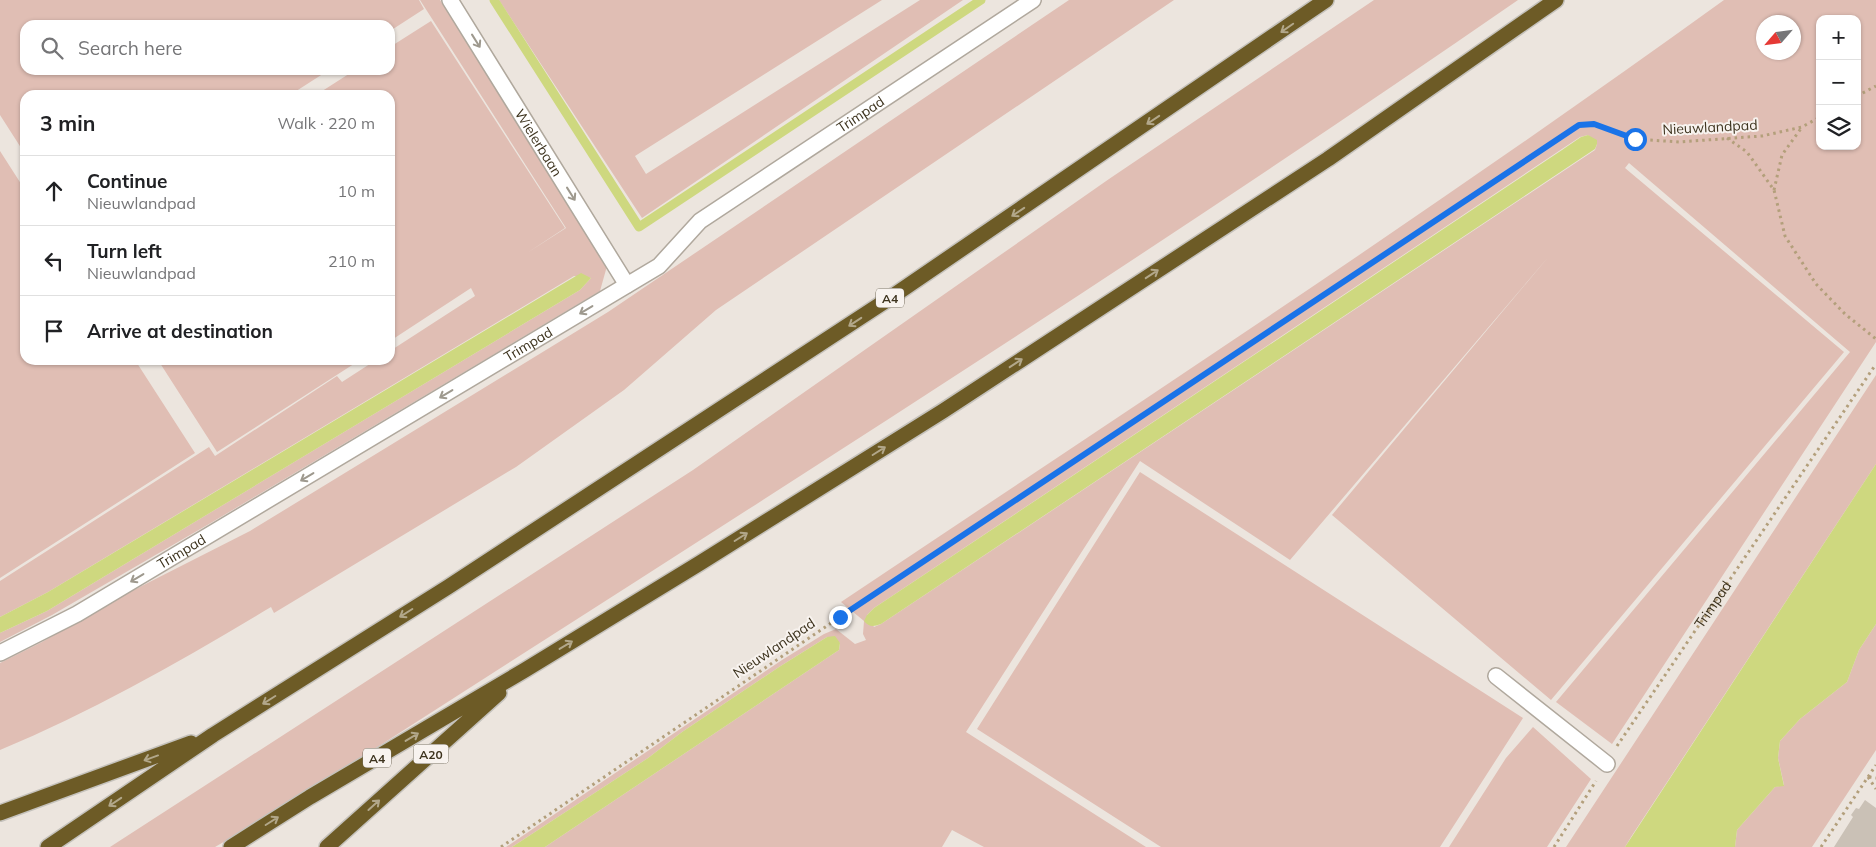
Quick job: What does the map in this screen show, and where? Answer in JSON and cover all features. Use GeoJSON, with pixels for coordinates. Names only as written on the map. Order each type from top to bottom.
{"type":"FeatureCollection","features":[{"type":"Feature","properties":{"kind":"highway","name":"A4"},"geometry":{"type":"LineString","coordinates":[[48,847],[213,735],[448,587],[874,309],[1326,0]]}},
{"type":"Feature","properties":{"kind":"highway","name":"A4"},"geometry":{"type":"LineString","coordinates":[[231,847],[310,797],[700,563],[943,411],[1328,159],[1556,0]]}},
{"type":"Feature","properties":{"kind":"highway","name":"A20"},"geometry":{"type":"LineString","coordinates":[[327,847],[524,670]]}},
{"type":"Feature","properties":{"kind":"highway","name":"A4"},"geometry":{"type":"LineString","coordinates":[[0,813],[213,735]]}},
{"type":"Feature","properties":{"kind":"street","name":"Wielerbaan"},"geometry":{"type":"LineString","coordinates":[[450,0],[627,285]]}},
{"type":"Feature","properties":{"kind":"street","name":"Trimpad"},"geometry":{"type":"LineString","coordinates":[[0,653],[77,614],[659,266],[700,222],[1033,0]]}},
{"type":"Feature","properties":{"kind":"street"},"geometry":{"type":"LineString","coordinates":[[1496,676],[1607,764]]}},
{"type":"Feature","properties":{"kind":"path"},"geometry":{"type":"LineString","coordinates":[[1861,94],[1876,86]]}},
{"type":"Feature","properties":{"kind":"path","name":"Nieuwlandpad"},"geometry":{"type":"LineString","coordinates":[[501,847],[849,612],[1579,125],[1594,124],[1635,139],[1679,142],[1762,136],[1802,126],[1816,119]]}},
{"type":"Feature","properties":{"kind":"path"},"geometry":{"type":"LineString","coordinates":[[1774,190],[1782,154],[1802,126]]}},
{"type":"Feature","properties":{"kind":"path"},"geometry":{"type":"LineString","coordinates":[[1727,138],[1747,152],[1774,190],[1785,236],[1816,284],[1845,314],[1876,338]]}},
{"type":"Feature","properties":{"kind":"path","name":"Trimpad"},"geometry":{"type":"LineString","coordinates":[[1554,847],[1620,742],[1876,364]]}},
{"type":"Feature","properties":{"kind":"path"},"geometry":{"type":"LineString","coordinates":[[1821,847],[1876,766]]}},
{"type":"Feature","properties":{"kind":"path"},"geometry":{"type":"LineString","coordinates":[[1868,777],[1876,778]]}},
{"type":"Feature","properties":{"kind":"path"},"geometry":{"type":"LineString","coordinates":[[1868,777],[1876,789]]}},
{"type":"Feature","properties":{"kind":"shaded area"},"geometry":{"type":"Polygon","coordinates":[[[0,0],[419,0],[424,9],[395,28],[395,20],[20,20],[20,75],[321,75],[298,90],[20,90],[20,146],[0,115],[0,0]]]}},
{"type":"Feature","properties":{"kind":"shaded area"},"geometry":{"type":"Polygon","coordinates":[[[420,0],[440,0],[607,266],[600,291],[209,524],[52,615],[0,642],[0,633],[47,611],[580,290],[591,278],[574,276],[48,592],[0,617],[0,581],[209,447],[215,456],[337,376],[342,382],[368,365],[395,365],[395,348],[475,296],[471,288],[395,338],[395,90],[324,90],[347,75],[395,75],[395,44],[431,21],[565,228],[527,253],[566,228],[420,0]]]}},
{"type":"Feature","properties":{"kind":"shaded area"},"geometry":{"type":"Polygon","coordinates":[[[499,0],[882,0],[635,156],[646,174],[920,0],[963,0],[642,218],[499,0]]]}},
{"type":"Feature","properties":{"kind":"shaded area"},"geometry":{"type":"Polygon","coordinates":[[[1069,0],[1174,0],[716,310],[624,390],[516,467],[274,613],[271,607],[104,702],[0,750],[0,663],[42,642],[122,596],[250,531],[608,312],[1069,0]]]}},
{"type":"Feature","properties":{"kind":"shaded area"},"geometry":{"type":"Polygon","coordinates":[[[1374,0],[1518,0],[1216,205],[757,504],[295,800],[215,847],[110,847],[693,470],[1109,179],[1374,0]]]}},
{"type":"Feature","properties":{"kind":"shaded area"},"geometry":{"type":"Polygon","coordinates":[[[1724,0],[1876,0],[1876,342],[1612,744],[1556,702],[1850,352],[1629,163],[1625,168],[1844,352],[1551,700],[1332,515],[1550,255],[1290,560],[1140,461],[966,732],[1146,847],[984,847],[952,830],[942,847],[545,847],[839,650],[840,643],[827,637],[779,667],[682,732],[648,758],[512,847],[506,847],[782,660],[824,634],[836,629],[855,644],[866,640],[863,634],[864,621],[841,602],[1285,305],[1506,154],[1724,0]],[[1588,135],[1580,137],[874,608],[867,615],[874,627],[1595,150],[1597,144],[1588,135]]]}},
{"type":"Feature","properties":{"kind":"shaded area"},"geometry":{"type":"Polygon","coordinates":[[[1588,135],[1597,140],[1595,149],[881,624],[871,626],[864,621],[874,608],[1581,137],[1588,135]]]}},
{"type":"Feature","properties":{"kind":"shaded area"},"geometry":{"type":"Polygon","coordinates":[[[0,151],[20,182],[20,365],[138,365],[195,453],[0,578],[0,151]]]}},
{"type":"Feature","properties":{"kind":"shaded area"},"geometry":{"type":"Polygon","coordinates":[[[581,273],[591,278],[580,290],[47,611],[0,633],[0,617],[48,592],[581,273]]]}},
{"type":"Feature","properties":{"kind":"shaded area"},"geometry":{"type":"Polygon","coordinates":[[[161,365],[352,365],[217,452],[161,365]]]}},
{"type":"Feature","properties":{"kind":"shaded area"},"geometry":{"type":"Polygon","coordinates":[[[1876,375],[1876,464],[1625,847],[1566,847],[1876,375]]]}},
{"type":"Feature","properties":{"kind":"shaded area"},"geometry":{"type":"Polygon","coordinates":[[[1876,464],[1876,624],[1859,650],[1847,682],[1800,719],[1780,741],[1778,758],[1784,786],[1775,787],[1737,830],[1735,847],[1625,847],[1876,464]]]}},
{"type":"Feature","properties":{"kind":"shaded area"},"geometry":{"type":"Polygon","coordinates":[[[1140,472],[1523,718],[1440,847],[1161,847],[977,729],[1140,472]]]}},
{"type":"Feature","properties":{"kind":"shaded area"},"geometry":{"type":"Polygon","coordinates":[[[1876,624],[1876,750],[1812,847],[1735,847],[1737,830],[1775,787],[1784,785],[1778,758],[1780,741],[1800,719],[1847,682],[1859,650],[1876,624]]]}},
{"type":"Feature","properties":{"kind":"shaded area"},"geometry":{"type":"Polygon","coordinates":[[[835,636],[840,643],[839,650],[545,847],[512,847],[648,758],[682,732],[779,667],[827,637],[835,636]]]}},
{"type":"Feature","properties":{"kind":"shaded area"},"geometry":{"type":"Polygon","coordinates":[[[1533,727],[1591,779],[1547,847],[1449,847],[1506,758],[1533,727]]]}},
{"type":"Feature","properties":{"kind":"building"},"geometry":{"type":"Polygon","coordinates":[[[1865,800],[1876,808],[1876,847],[1834,847],[1853,817],[1851,815],[1856,808],[1859,809],[1865,800]]]}},
{"type":"Feature","properties":{"kind":"waterway"},"geometry":{"type":"LineString","coordinates":[[494,0],[639,227],[981,0]]}},
{"type":"Feature","properties":{"kind":"route"},"geometry":{"type":"LineString","coordinates":[[840,617],[1579,125],[1594,124],[1635,139]]}}]}
